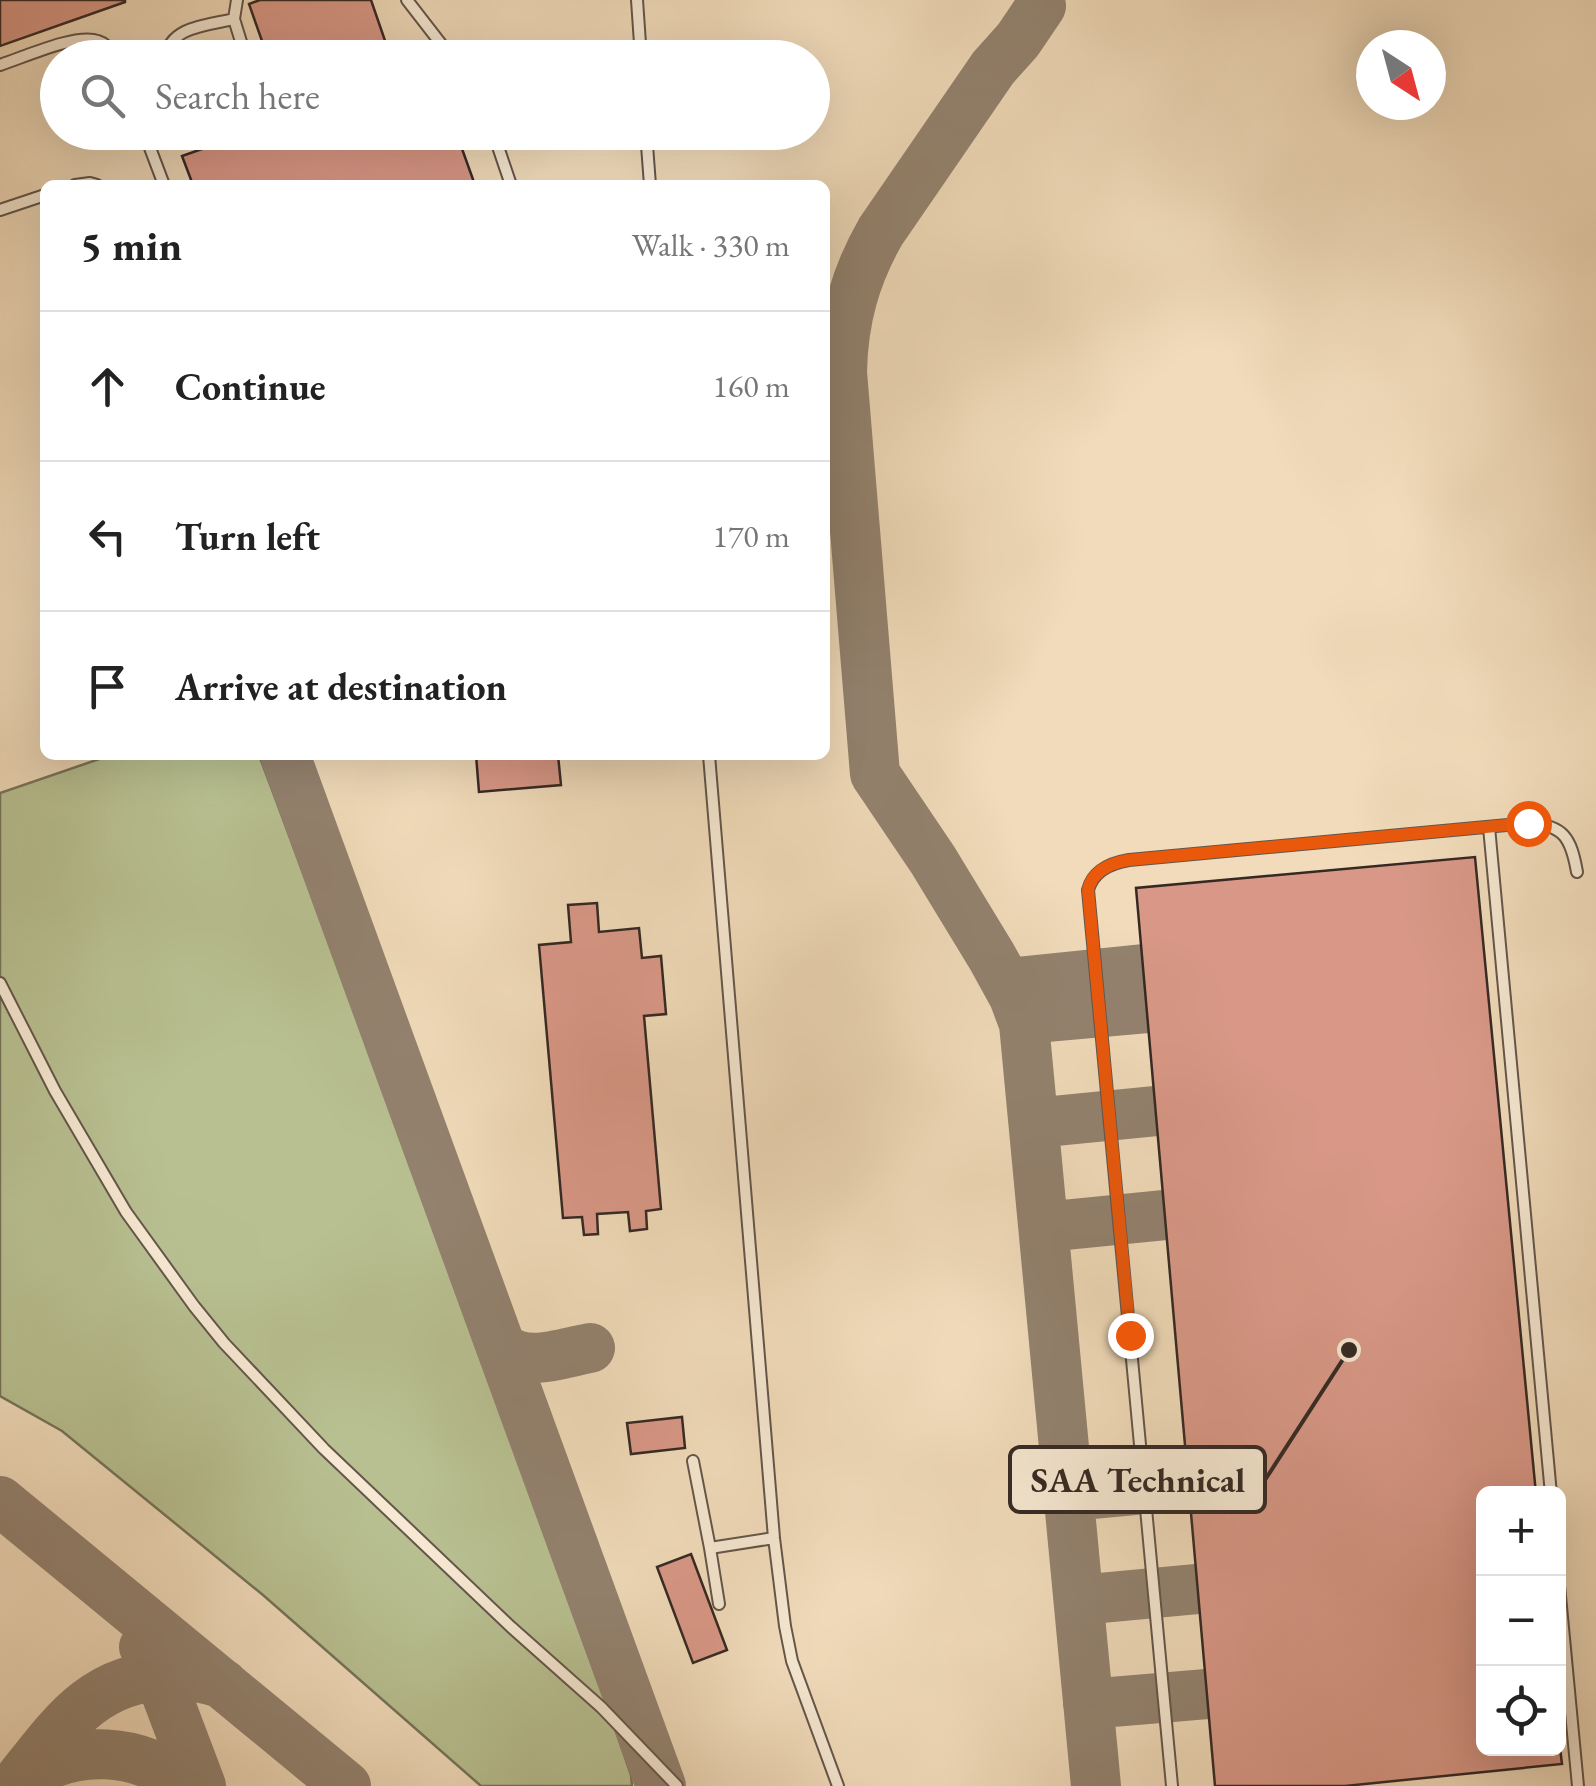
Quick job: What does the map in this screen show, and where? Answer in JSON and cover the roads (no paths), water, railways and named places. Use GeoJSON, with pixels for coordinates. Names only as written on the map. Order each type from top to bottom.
{"type":"FeatureCollection","features":[{"type":"Feature","properties":{"kind":"lane"},"geometry":{"type":"LineString","coordinates":[[237,0],[234,19],[240,40]]}},
{"type":"Feature","properties":{"kind":"lane"},"geometry":{"type":"LineString","coordinates":[[407,0],[438,40]]}},
{"type":"Feature","properties":{"kind":"lane"},"geometry":{"type":"LineString","coordinates":[[637,0],[640,40]]}},
{"type":"Feature","properties":{"kind":"lane"},"geometry":{"type":"LineString","coordinates":[[173,40],[181,33],[234,19]]}},
{"type":"Feature","properties":{"kind":"lane"},"geometry":{"type":"LineString","coordinates":[[0,65],[40,52]]}},
{"type":"Feature","properties":{"kind":"lane"},"geometry":{"type":"LineString","coordinates":[[151,150],[162,180]]}},
{"type":"Feature","properties":{"kind":"lane"},"geometry":{"type":"LineString","coordinates":[[499,150],[509,180]]}},
{"type":"Feature","properties":{"kind":"lane"},"geometry":{"type":"LineString","coordinates":[[647,150],[650,180]]}},
{"type":"Feature","properties":{"kind":"lane"},"geometry":{"type":"LineString","coordinates":[[0,210],[40,197]]}},
{"type":"Feature","properties":{"kind":"lane"},"geometry":{"type":"LineString","coordinates":[[708,760],[774,1538],[785,1626],[792,1661],[838,1786]]}},
{"type":"Feature","properties":{"kind":"lane"},"geometry":{"type":"LineString","coordinates":[[1172,1786],[1090,883],[1105,868],[1129,860],[1528,823],[1546,824],[1562,832],[1577,872]]}},
{"type":"Feature","properties":{"kind":"lane"},"geometry":{"type":"LineString","coordinates":[[1489,827],[1550,1486]]}},
{"type":"Feature","properties":{"kind":"lane"},"geometry":{"type":"LineString","coordinates":[[0,983],[55,1091],[119,1200],[224,1343],[324,1449],[601,1707],[677,1786]]}},
{"type":"Feature","properties":{"kind":"lane"},"geometry":{"type":"LineString","coordinates":[[693,1461],[719,1604]]}},
{"type":"Feature","properties":{"kind":"lane"},"geometry":{"type":"LineString","coordinates":[[710,1548],[774,1538]]}},
{"type":"Feature","properties":{"kind":"lane"},"geometry":{"type":"LineString","coordinates":[[1558,1576],[1578,1786]]}},
{"type":"Feature","properties":{"kind":"place","name":"SAA Technical"},"geometry":{"type":"Point","coordinates":[1349,1350]}}]}
